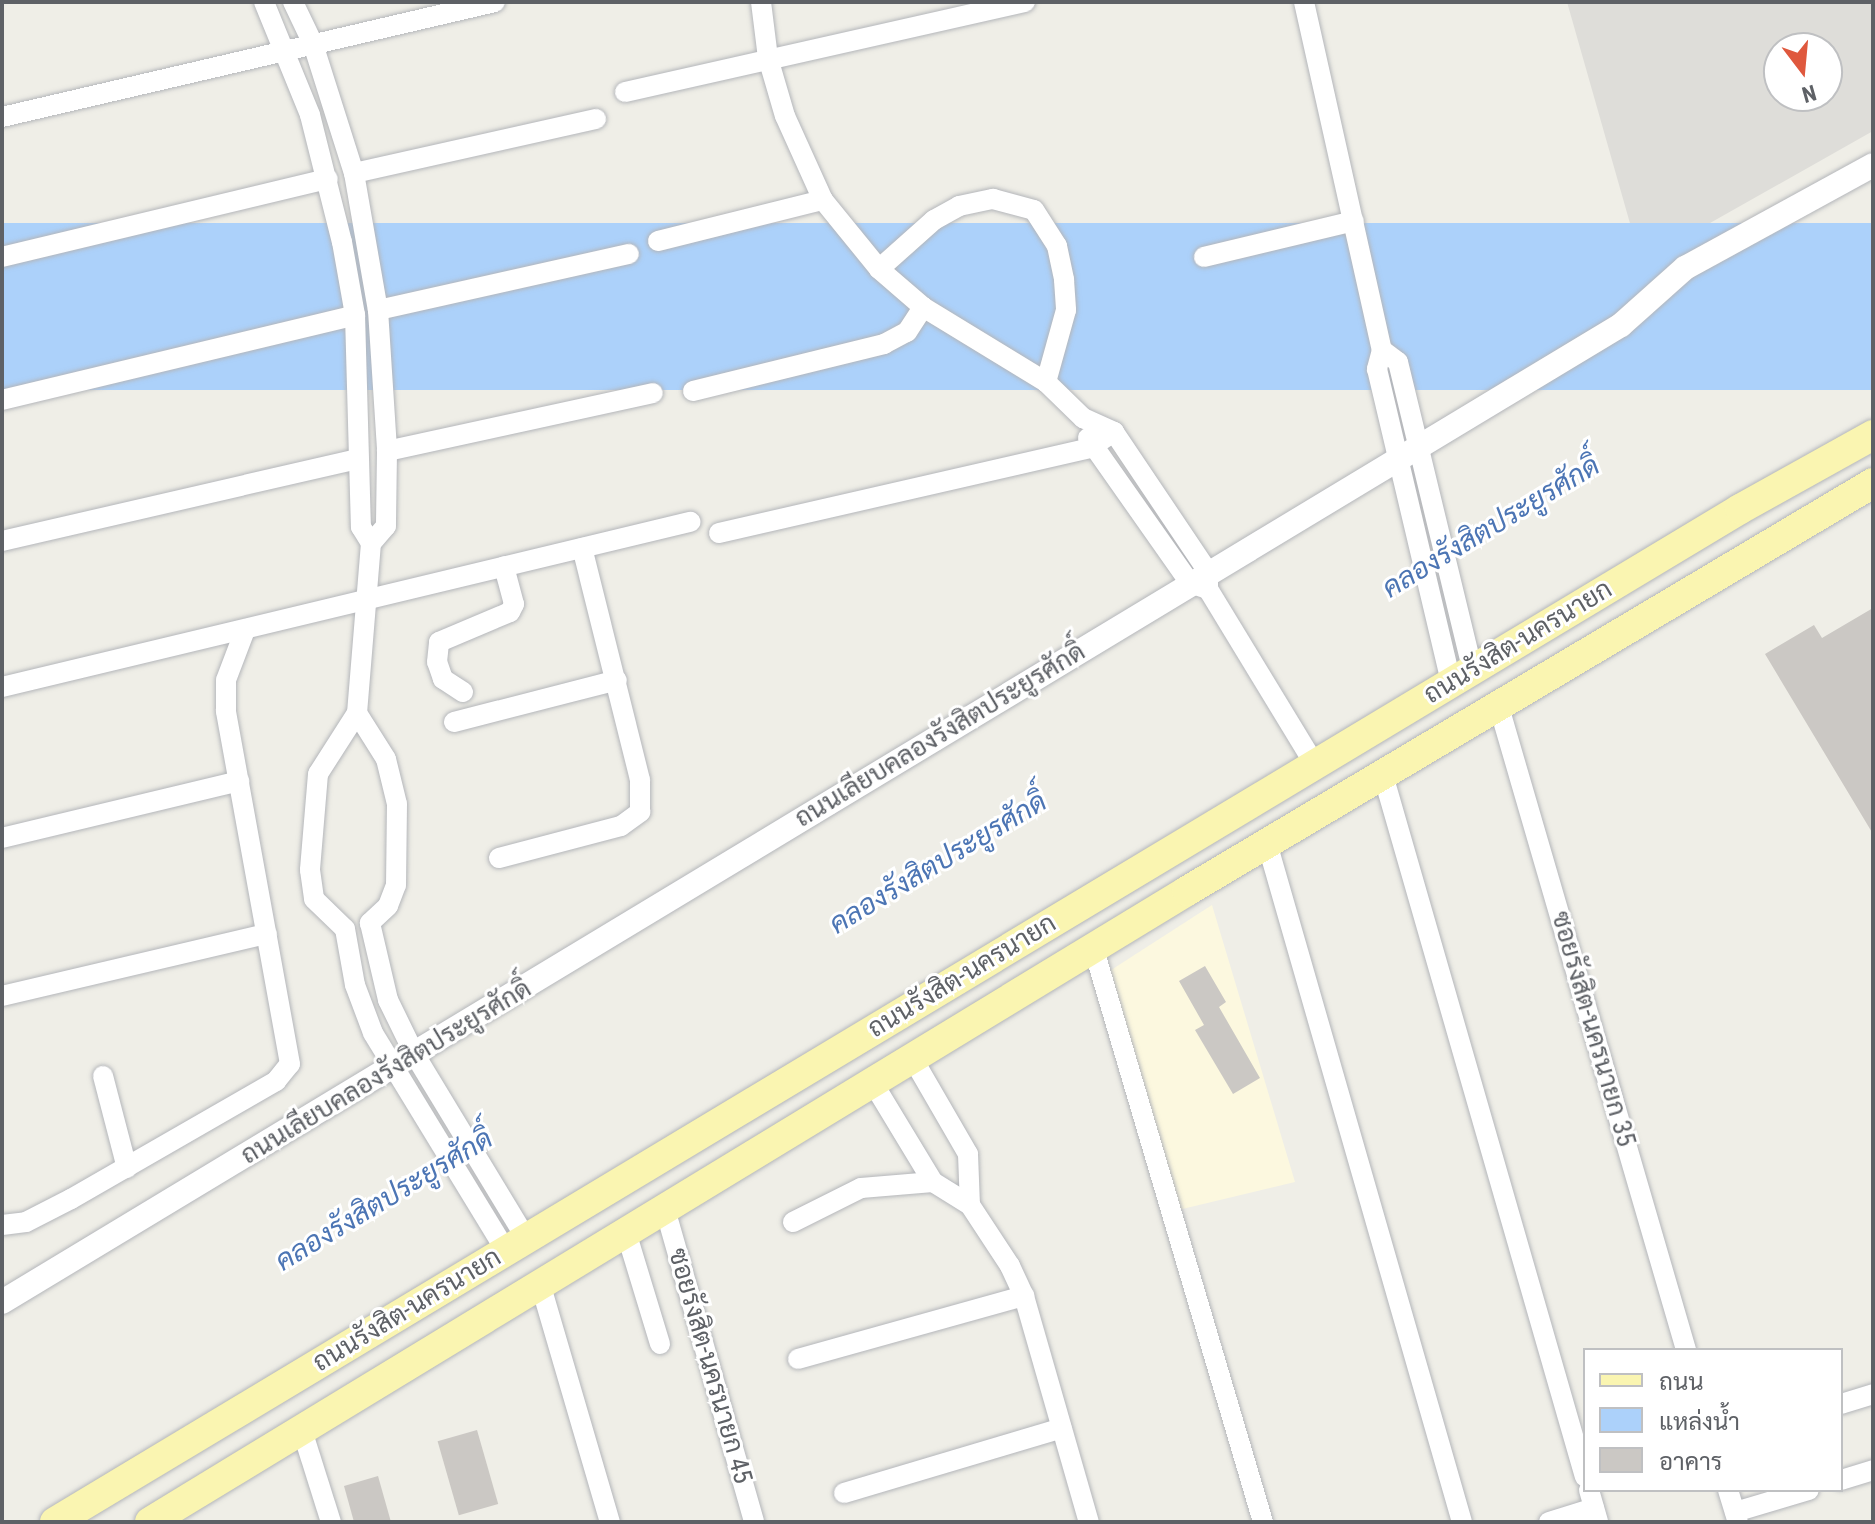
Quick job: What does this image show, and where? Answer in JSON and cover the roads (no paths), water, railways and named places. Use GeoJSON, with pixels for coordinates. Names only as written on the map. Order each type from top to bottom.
{"type":"FeatureCollection","features":[{"type":"Feature","properties":{"kind":"main road","name":"ถนนรังสิต-นครนายก"},"geometry":{"type":"LineString","coordinates":[[55,1522],[510,1235],[1307,754],[1458,664],[1873,435]]}},
{"type":"Feature","properties":{"kind":"main road","name":"ถนนรังสิต-นครนายก"},"geometry":{"type":"LineString","coordinates":[[150,1522],[301,1427],[1267,843],[1873,483]]}},
{"type":"Feature","properties":{"kind":"street"},"geometry":{"type":"LineString","coordinates":[[264,2],[286,51],[328,179],[355,315],[361,527],[371,543]]}},
{"type":"Feature","properties":{"kind":"street"},"geometry":{"type":"LineString","coordinates":[[293,2],[313,44],[354,173],[378,310],[387,451],[386,526],[371,543],[363,601],[357,713],[318,774],[310,870],[314,899],[345,929],[361,1006],[405,1061],[431,1081],[510,1235]]}},
{"type":"Feature","properties":{"kind":"street"},"geometry":{"type":"LineString","coordinates":[[2,117],[495,2]]}},
{"type":"Feature","properties":{"kind":"street"},"geometry":{"type":"LineString","coordinates":[[761,2],[768,58],[797,150],[823,200],[879,269],[923,307],[1046,382],[1083,418],[1114,432],[1307,754]]}},
{"type":"Feature","properties":{"kind":"street"},"geometry":{"type":"LineString","coordinates":[[625,92],[1025,2]]}},
{"type":"Feature","properties":{"kind":"street"},"geometry":{"type":"LineString","coordinates":[[1304,2],[1382,350],[1398,362],[1408,452],[1406,491],[1458,664]]}},
{"type":"Feature","properties":{"kind":"street"},"geometry":{"type":"LineString","coordinates":[[354,173],[596,119]]}},
{"type":"Feature","properties":{"kind":"street","name":"ถนนเลียบคลองรังสิตประยูรศักดิ์"},"geometry":{"type":"LineString","coordinates":[[2,1302],[1202,581],[1408,452],[1621,325],[1685,268],[1873,165]]}},
{"type":"Feature","properties":{"kind":"street"},"geometry":{"type":"LineString","coordinates":[[2,257],[328,179]]}},
{"type":"Feature","properties":{"kind":"street"},"geometry":{"type":"LineString","coordinates":[[879,269],[934,220],[959,206],[993,199],[1034,210],[1057,246],[1064,280],[1066,310],[1046,382]]}},
{"type":"Feature","properties":{"kind":"street"},"geometry":{"type":"LineString","coordinates":[[658,241],[823,200]]}},
{"type":"Feature","properties":{"kind":"street"},"geometry":{"type":"LineString","coordinates":[[1204,257],[1354,221]]}},
{"type":"Feature","properties":{"kind":"street"},"geometry":{"type":"LineString","coordinates":[[378,310],[629,254]]}},
{"type":"Feature","properties":{"kind":"street"},"geometry":{"type":"LineString","coordinates":[[693,391],[884,344],[907,332],[923,307]]}},
{"type":"Feature","properties":{"kind":"street"},"geometry":{"type":"LineString","coordinates":[[2,400],[355,315]]}},
{"type":"Feature","properties":{"kind":"street"},"geometry":{"type":"LineString","coordinates":[[387,451],[653,393]]}},
{"type":"Feature","properties":{"kind":"street"},"geometry":{"type":"LineString","coordinates":[[1083,418],[1090,448],[1202,581]]}},
{"type":"Feature","properties":{"kind":"street"},"geometry":{"type":"LineString","coordinates":[[719,533],[1090,448],[1114,432]]}},
{"type":"Feature","properties":{"kind":"street"},"geometry":{"type":"LineString","coordinates":[[1408,452],[1427,485],[1458,664]]}},
{"type":"Feature","properties":{"kind":"street"},"geometry":{"type":"LineString","coordinates":[[2,541],[358,459]]}},
{"type":"Feature","properties":{"kind":"street"},"geometry":{"type":"LineString","coordinates":[[2,687],[690,522]]}},
{"type":"Feature","properties":{"kind":"street"},"geometry":{"type":"LineString","coordinates":[[499,858],[621,826],[640,812],[641,789],[617,680],[582,548]]}},
{"type":"Feature","properties":{"kind":"street"},"geometry":{"type":"LineString","coordinates":[[463,692],[443,679],[437,662],[439,642],[510,612],[514,604],[504,566]]}},
{"type":"Feature","properties":{"kind":"street"},"geometry":{"type":"LineString","coordinates":[[2,1225],[26,1222],[127,1168],[276,1081],[290,1064],[226,711],[226,680],[245,630]]}},
{"type":"Feature","properties":{"kind":"street"},"geometry":{"type":"LineString","coordinates":[[454,722],[617,680]]}},
{"type":"Feature","properties":{"kind":"street","name":"ซอยรังสิต-นครนายก 35"},"geometry":{"type":"LineString","coordinates":[[1499,707],[1685,1348]]}},
{"type":"Feature","properties":{"kind":"street"},"geometry":{"type":"LineString","coordinates":[[345,929],[370,923],[388,906],[396,885],[397,804],[386,759],[357,713]]}},
{"type":"Feature","properties":{"kind":"street"},"geometry":{"type":"LineString","coordinates":[[1383,775],[1583,1470]]}},
{"type":"Feature","properties":{"kind":"street"},"geometry":{"type":"LineString","coordinates":[[2,838],[239,781]]}},
{"type":"Feature","properties":{"kind":"street"},"geometry":{"type":"LineString","coordinates":[[1267,843],[1462,1522]]}},
{"type":"Feature","properties":{"kind":"street"},"geometry":{"type":"LineString","coordinates":[[370,923],[412,1095],[510,1235]]}},
{"type":"Feature","properties":{"kind":"street"},"geometry":{"type":"LineString","coordinates":[[2,996],[267,934]]}},
{"type":"Feature","properties":{"kind":"street"},"geometry":{"type":"LineString","coordinates":[[1094,950],[1263,1522]]}},
{"type":"Feature","properties":{"kind":"street"},"geometry":{"type":"LineString","coordinates":[[913,1059],[968,1154],[970,1205]]}},
{"type":"Feature","properties":{"kind":"street"},"geometry":{"type":"LineString","coordinates":[[103,1076],[127,1168]]}},
{"type":"Feature","properties":{"kind":"street"},"geometry":{"type":"LineString","coordinates":[[873,1083],[933,1182],[970,1205],[1024,1296],[1089,1522]]}},
{"type":"Feature","properties":{"kind":"street"},"geometry":{"type":"LineString","coordinates":[[793,1222],[861,1188],[933,1182]]}},
{"type":"Feature","properties":{"kind":"street","name":"ซอยรังสิต-นครนายก 45"},"geometry":{"type":"LineString","coordinates":[[665,1209],[754,1522]]}},
{"type":"Feature","properties":{"kind":"street"},"geometry":{"type":"LineString","coordinates":[[626,1232],[660,1344]]}},
{"type":"Feature","properties":{"kind":"street"},"geometry":{"type":"LineString","coordinates":[[540,1283],[610,1522]]}},
{"type":"Feature","properties":{"kind":"street"},"geometry":{"type":"LineString","coordinates":[[798,1359],[1024,1296]]}},
{"type":"Feature","properties":{"kind":"street"},"geometry":{"type":"LineString","coordinates":[[1843,1403],[1873,1394]]}},
{"type":"Feature","properties":{"kind":"street"},"geometry":{"type":"LineString","coordinates":[[301,1427],[331,1522]]}},
{"type":"Feature","properties":{"kind":"street"},"geometry":{"type":"LineString","coordinates":[[844,1493],[1062,1428]]}},
{"type":"Feature","properties":{"kind":"street"},"geometry":{"type":"LineString","coordinates":[[1843,1479],[1873,1470]]}},
{"type":"Feature","properties":{"kind":"street"},"geometry":{"type":"LineString","coordinates":[[1729,1492],[1736,1517],[1804,1492]]}},
{"type":"Feature","properties":{"kind":"street"},"geometry":{"type":"LineString","coordinates":[[1549,1522],[1594,1507]]}},
{"type":"Feature","properties":{"kind":"water"},"geometry":{"type":"Polygon","coordinates":[[[2,223],[1873,223],[1873,390],[2,390],[2,223]]]}},
{"type":"Feature","properties":{"kind":"water label","name":"คลองรังสิตประยูรศักดิ์"},"geometry":{"type":"Point","coordinates":[1491,527]}},
{"type":"Feature","properties":{"kind":"water label","name":"คลองรังสิตประยูรศักดิ์"},"geometry":{"type":"Point","coordinates":[938,863]}},
{"type":"Feature","properties":{"kind":"water label","name":"คลองรังสิตประยูรศักดิ์"},"geometry":{"type":"Point","coordinates":[384,1200]}}]}
